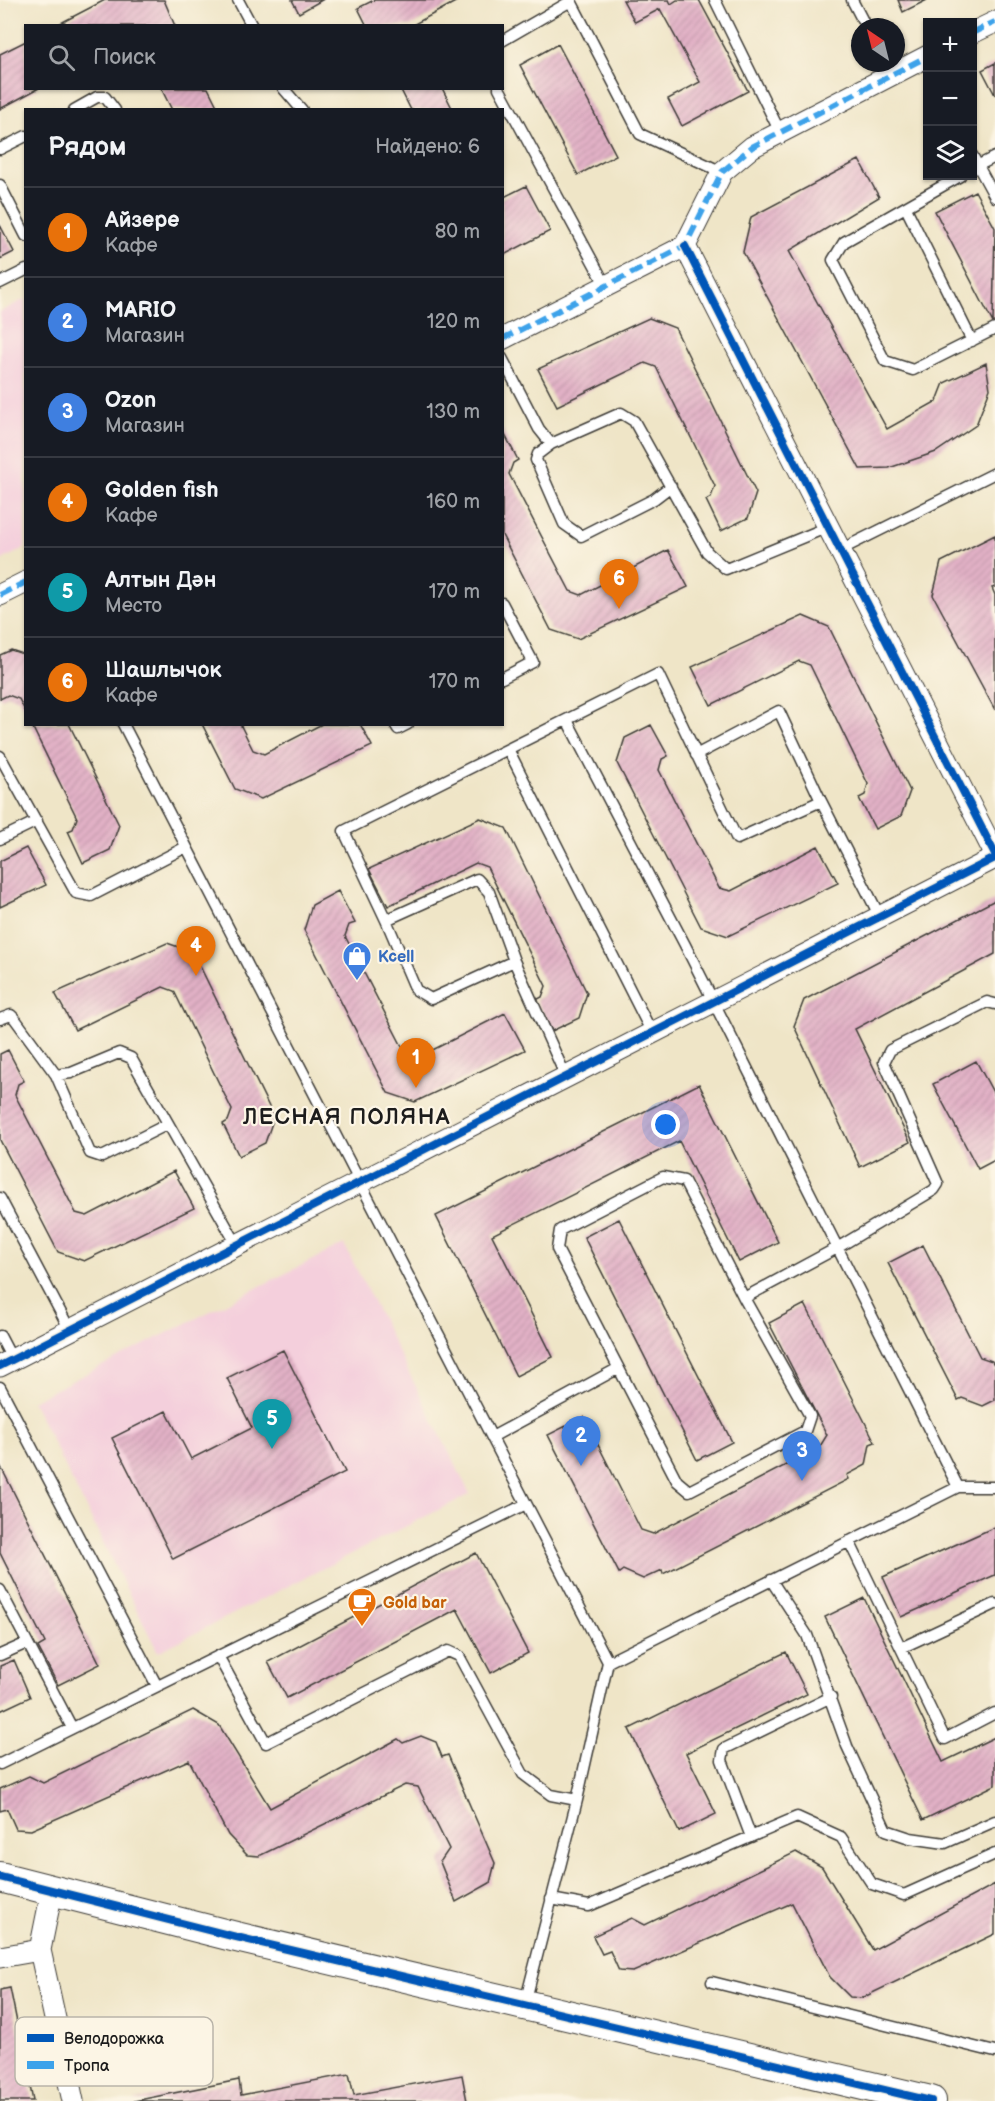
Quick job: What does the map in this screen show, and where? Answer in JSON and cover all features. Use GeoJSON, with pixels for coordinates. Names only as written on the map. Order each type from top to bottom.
{"type":"FeatureCollection","features":[{"type":"Feature","properties":{"kind":"street"},"geometry":{"type":"LineString","coordinates":[[977,31],[995,22]]}},
{"type":"Feature","properties":{"kind":"street"},"geometry":{"type":"LineString","coordinates":[[905,66],[923,62]]}},
{"type":"Feature","properties":{"kind":"street"},"geometry":{"type":"LineString","coordinates":[[504,338],[685,246],[722,172],[752,147],[882,72]]}},
{"type":"Feature","properties":{"kind":"street"},"geometry":{"type":"LineString","coordinates":[[6,1362],[714,1002],[995,856],[685,246]]}},
{"type":"Feature","properties":{"kind":"street"},"geometry":{"type":"LineString","coordinates":[[0,595],[24,583]]}},
{"type":"Feature","properties":{"kind":"street"},"geometry":{"type":"LineString","coordinates":[[0,1877],[232,1936],[931,2101]]}},
{"type":"Feature","properties":{"kind":"street"},"geometry":{"type":"LineString","coordinates":[[52,1891],[39,1950],[54,2017]]}},
{"type":"Feature","properties":{"kind":"street"},"geometry":{"type":"LineString","coordinates":[[0,1958],[39,1950]]}},
{"type":"Feature","properties":{"kind":"street"},"geometry":{"type":"LineString","coordinates":[[70,2086],[73,2101]]}},
{"type":"Feature","properties":{"kind":"lane"},"geometry":{"type":"LineString","coordinates":[[238,0],[251,24]]}},
{"type":"Feature","properties":{"kind":"lane"},"geometry":{"type":"LineString","coordinates":[[715,0],[780,132]]}},
{"type":"Feature","properties":{"kind":"lane"},"geometry":{"type":"LineString","coordinates":[[852,0],[861,18]]}},
{"type":"Feature","properties":{"kind":"lane"},"geometry":{"type":"LineString","coordinates":[[504,40],[571,1],[640,134],[722,172]]}},
{"type":"Feature","properties":{"kind":"lane"},"geometry":{"type":"LineString","coordinates":[[285,90],[300,108]]}},
{"type":"Feature","properties":{"kind":"lane"},"geometry":{"type":"LineString","coordinates":[[500,90],[606,286]]}},
{"type":"Feature","properties":{"kind":"lane"},"geometry":{"type":"LineString","coordinates":[[78,108],[97,97],[105,97],[113,108]]}},
{"type":"Feature","properties":{"kind":"lane"},"geometry":{"type":"LineString","coordinates":[[0,149],[24,137]]}},
{"type":"Feature","properties":{"kind":"lane"},"geometry":{"type":"LineString","coordinates":[[977,166],[995,158]]}},
{"type":"Feature","properties":{"kind":"lane"},"geometry":{"type":"LineString","coordinates":[[977,170],[995,197]]}},
{"type":"Feature","properties":{"kind":"lane"},"geometry":{"type":"LineString","coordinates":[[953,180],[844,242],[833,260],[885,361],[913,370],[995,328]]}},
{"type":"Feature","properties":{"kind":"lane"},"geometry":{"type":"LineString","coordinates":[[0,184],[24,232]]}},
{"type":"Feature","properties":{"kind":"lane"},"geometry":{"type":"LineString","coordinates":[[906,208],[972,341]]}},
{"type":"Feature","properties":{"kind":"lane"},"geometry":{"type":"LineString","coordinates":[[0,284],[24,271]]}},
{"type":"Feature","properties":{"kind":"lane"},"geometry":{"type":"LineString","coordinates":[[504,362],[539,429],[551,444]]}},
{"type":"Feature","properties":{"kind":"lane"},"geometry":{"type":"LineString","coordinates":[[671,486],[654,499],[581,536],[564,524],[536,460],[538,454],[551,444],[621,413],[634,421],[671,486],[707,552],[726,569],[828,527]]}},
{"type":"Feature","properties":{"kind":"lane"},"geometry":{"type":"LineString","coordinates":[[840,550],[995,473]]}},
{"type":"Feature","properties":{"kind":"lane"},"geometry":{"type":"LineString","coordinates":[[504,607],[533,662],[504,677]]}},
{"type":"Feature","properties":{"kind":"lane"},"geometry":{"type":"LineString","coordinates":[[514,961],[431,999],[416,990],[344,831],[568,722],[658,675],[737,839],[821,801]]}},
{"type":"Feature","properties":{"kind":"lane"},"geometry":{"type":"LineString","coordinates":[[696,755],[779,711],[821,801],[880,917]]}},
{"type":"Feature","properties":{"kind":"lane"},"geometry":{"type":"LineString","coordinates":[[568,722],[714,1002],[958,1487]]}},
{"type":"Feature","properties":{"kind":"lane"},"geometry":{"type":"LineString","coordinates":[[124,726],[608,1662],[577,1800],[525,2004]]}},
{"type":"Feature","properties":{"kind":"lane"},"geometry":{"type":"LineString","coordinates":[[509,751],[652,1033]]}},
{"type":"Feature","properties":{"kind":"lane"},"geometry":{"type":"LineString","coordinates":[[0,756],[76,893],[91,896],[186,847]]}},
{"type":"Feature","properties":{"kind":"lane"},"geometry":{"type":"LineString","coordinates":[[0,839],[37,821]]}},
{"type":"Feature","properties":{"kind":"lane"},"geometry":{"type":"LineString","coordinates":[[386,920],[477,879],[489,892],[514,961],[566,1077]]}},
{"type":"Feature","properties":{"kind":"lane"},"geometry":{"type":"LineString","coordinates":[[744,1298],[837,1248],[934,1190],[938,1184],[884,1062],[890,1050],[987,1002],[995,1004]]}},
{"type":"Feature","properties":{"kind":"lane"},"geometry":{"type":"LineString","coordinates":[[0,1019],[11,1015],[56,1075],[90,1153],[102,1157],[168,1124]]}},
{"type":"Feature","properties":{"kind":"lane"},"geometry":{"type":"LineString","coordinates":[[56,1075],[71,1073],[119,1053],[131,1058],[237,1245]]}},
{"type":"Feature","properties":{"kind":"lane"},"geometry":{"type":"LineString","coordinates":[[663,1178],[684,1181],[744,1298],[810,1416],[805,1431],[689,1491],[677,1481],[556,1249],[560,1230],[663,1178]]}},
{"type":"Feature","properties":{"kind":"lane"},"geometry":{"type":"LineString","coordinates":[[0,1198],[70,1330]]}},
{"type":"Feature","properties":{"kind":"lane"},"geometry":{"type":"LineString","coordinates":[[0,1336],[6,1362]]}},
{"type":"Feature","properties":{"kind":"lane"},"geometry":{"type":"LineString","coordinates":[[492,1437],[617,1369]]}},
{"type":"Feature","properties":{"kind":"lane"},"geometry":{"type":"LineString","coordinates":[[0,1387],[157,1686]]}},
{"type":"Feature","properties":{"kind":"lane"},"geometry":{"type":"LineString","coordinates":[[608,1662],[958,1487],[995,1487]]}},
{"type":"Feature","properties":{"kind":"lane"},"geometry":{"type":"LineString","coordinates":[[0,1764],[526,1504]]}},
{"type":"Feature","properties":{"kind":"lane"},"geometry":{"type":"LineString","coordinates":[[849,1541],[945,1739],[995,1713]]}},
{"type":"Feature","properties":{"kind":"lane"},"geometry":{"type":"LineString","coordinates":[[771,1580],[807,1635],[847,1746],[886,1830],[910,1838],[945,1843],[995,1821]]}},
{"type":"Feature","properties":{"kind":"lane"},"geometry":{"type":"LineString","coordinates":[[0,1590],[72,1728]]}},
{"type":"Feature","properties":{"kind":"lane"},"geometry":{"type":"LineString","coordinates":[[901,1648],[995,1604]]}},
{"type":"Feature","properties":{"kind":"lane"},"geometry":{"type":"LineString","coordinates":[[0,1655],[27,1643]]}},
{"type":"Feature","properties":{"kind":"lane"},"geometry":{"type":"LineString","coordinates":[[218,1656],[266,1743],[448,1651],[459,1656],[523,1774],[550,1795],[577,1800]]}},
{"type":"Feature","properties":{"kind":"lane"},"geometry":{"type":"LineString","coordinates":[[751,1837],[722,1760],[724,1749],[831,1697]]}},
{"type":"Feature","properties":{"kind":"lane"},"geometry":{"type":"LineString","coordinates":[[551,1899],[589,1906],[797,1817],[841,1837],[872,1884],[904,1895],[995,1854]]}},
{"type":"Feature","properties":{"kind":"lane"},"geometry":{"type":"LineString","coordinates":[[712,1982],[995,2052]]}},
{"type":"Feature","properties":{"kind":"shaded area"},"geometry":{"type":"Polygon","coordinates":[[[24,300],[24,549],[0,561],[0,312],[24,300]]]}},
{"type":"Feature","properties":{"kind":"shaded area"},"geometry":{"type":"Polygon","coordinates":[[[344,1244],[470,1494],[158,1652],[32,1401],[344,1244]]]}},
{"type":"Feature","properties":{"kind":"building"},"geometry":{"type":"Polygon","coordinates":[[[105,0],[164,0],[174,24],[59,24],[105,0]]]}},
{"type":"Feature","properties":{"kind":"building"},"geometry":{"type":"Polygon","coordinates":[[[292,0],[322,0],[299,13],[292,0]]]}},
{"type":"Feature","properties":{"kind":"building"},"geometry":{"type":"Polygon","coordinates":[[[374,0],[459,0],[415,24],[366,24],[358,8],[374,0]]]}},
{"type":"Feature","properties":{"kind":"building"},"geometry":{"type":"Polygon","coordinates":[[[623,0],[669,0],[671,4],[677,0],[699,0],[748,91],[682,126],[668,99],[700,82],[660,9],[635,22],[623,0]]]}},
{"type":"Feature","properties":{"kind":"building"},"geometry":{"type":"Polygon","coordinates":[[[898,0],[927,0],[903,12],[898,0]]]}},
{"type":"Feature","properties":{"kind":"building"},"geometry":{"type":"Polygon","coordinates":[[[24,42],[24,90],[35,90],[0,109],[0,54],[24,42]]]}},
{"type":"Feature","properties":{"kind":"building"},"geometry":{"type":"Polygon","coordinates":[[[558,44],[616,155],[578,175],[520,65],[558,44]]]}},
{"type":"Feature","properties":{"kind":"building"},"geometry":{"type":"Polygon","coordinates":[[[995,63],[995,95],[982,70],[995,63]]]}},
{"type":"Feature","properties":{"kind":"building"},"geometry":{"type":"Polygon","coordinates":[[[162,90],[209,90],[218,108],[171,108],[162,90]]]}},
{"type":"Feature","properties":{"kind":"building"},"geometry":{"type":"Polygon","coordinates":[[[401,90],[443,90],[452,108],[410,108],[401,90]]]}},
{"type":"Feature","properties":{"kind":"building"},"geometry":{"type":"Polygon","coordinates":[[[859,160],[879,197],[789,251],[887,429],[937,401],[944,383],[986,363],[990,389],[976,425],[936,452],[889,468],[860,469],[743,252],[751,217],[859,160]]]}},
{"type":"Feature","properties":{"kind":"building"},"geometry":{"type":"Polygon","coordinates":[[[526,186],[550,231],[504,255],[504,197],[526,186]]]}},
{"type":"Feature","properties":{"kind":"building"},"geometry":{"type":"Polygon","coordinates":[[[975,191],[995,228],[993,323],[935,211],[975,191]]]}},
{"type":"Feature","properties":{"kind":"building"},"geometry":{"type":"Polygon","coordinates":[[[0,225],[14,252],[0,259],[0,225]]]}},
{"type":"Feature","properties":{"kind":"building"},"geometry":{"type":"Polygon","coordinates":[[[649,318],[675,328],[756,493],[748,518],[721,531],[706,500],[711,497],[715,486],[656,367],[645,363],[557,406],[538,369],[649,318]]]}},
{"type":"Feature","properties":{"kind":"building"},"geometry":{"type":"Polygon","coordinates":[[[504,433],[518,460],[513,463],[509,474],[570,591],[581,595],[668,550],[688,587],[578,639],[551,630],[504,539],[504,433]]]}},
{"type":"Feature","properties":{"kind":"building"},"geometry":{"type":"Polygon","coordinates":[[[995,535],[995,587],[992,588],[995,595],[995,710],[933,595],[941,562],[995,535]]]}},
{"type":"Feature","properties":{"kind":"building"},"geometry":{"type":"Polygon","coordinates":[[[803,616],[829,627],[910,791],[901,816],[875,829],[859,798],[865,795],[868,784],[810,665],[799,661],[711,705],[692,667],[803,616]]]}},
{"type":"Feature","properties":{"kind":"building"},"geometry":{"type":"Polygon","coordinates":[[[11,650],[24,654],[24,709],[19,699],[8,695],[0,699],[0,655],[11,650]]]}},
{"type":"Feature","properties":{"kind":"building"},"geometry":{"type":"Polygon","coordinates":[[[651,725],[668,756],[662,759],[659,770],[719,888],[731,891],[818,846],[838,883],[728,936],[701,927],[617,763],[625,738],[651,725]]]}},
{"type":"Feature","properties":{"kind":"building"},"geometry":{"type":"Polygon","coordinates":[[[32,726],[70,726],[119,825],[110,850],[83,863],[68,831],[73,829],[77,818],[32,726]]]}},
{"type":"Feature","properties":{"kind":"building"},"geometry":{"type":"Polygon","coordinates":[[[203,726],[241,726],[253,750],[264,754],[318,726],[361,726],[372,746],[261,799],[235,789],[203,726]]]}},
{"type":"Feature","properties":{"kind":"building"},"geometry":{"type":"Polygon","coordinates":[[[480,818],[506,828],[587,993],[579,1018],[552,1031],[536,1000],[542,997],[546,986],[487,867],[476,863],[388,906],[369,869],[480,818]]]}},
{"type":"Feature","properties":{"kind":"building"},"geometry":{"type":"Polygon","coordinates":[[[26,848],[46,885],[0,907],[0,861],[26,848]]]}},
{"type":"Feature","properties":{"kind":"building"},"geometry":{"type":"Polygon","coordinates":[[[338,891],[355,923],[349,925],[345,936],[406,1054],[417,1058],[505,1013],[525,1050],[415,1102],[388,1093],[304,930],[312,905],[338,891]]]}},
{"type":"Feature","properties":{"kind":"building"},"geometry":{"type":"Polygon","coordinates":[[[995,900],[995,954],[855,1029],[910,1142],[860,1167],[794,1026],[804,1000],[995,900]]]}},
{"type":"Feature","properties":{"kind":"building"},"geometry":{"type":"Polygon","coordinates":[[[167,943],[193,952],[274,1117],[265,1143],[239,1156],[223,1124],[228,1121],[232,1110],[174,991],[163,987],[75,1030],[55,993],[167,943]]]}},
{"type":"Feature","properties":{"kind":"building"},"geometry":{"type":"Polygon","coordinates":[[[8,1050],[24,1081],[18,1084],[15,1095],[76,1213],[87,1216],[174,1171],[194,1208],[84,1261],[58,1252],[0,1140],[0,1054],[8,1050]]]}},
{"type":"Feature","properties":{"kind":"building"},"geometry":{"type":"Polygon","coordinates":[[[976,1061],[995,1096],[995,1160],[978,1169],[933,1084],[976,1061]]]}},
{"type":"Feature","properties":{"kind":"building"},"geometry":{"type":"Polygon","coordinates":[[[699,1084],[778,1242],[739,1262],[679,1141],[492,1235],[553,1357],[516,1376],[436,1216],[699,1084]]]}},
{"type":"Feature","properties":{"kind":"building"},"geometry":{"type":"Polygon","coordinates":[[[619,1219],[732,1442],[697,1460],[584,1237],[619,1219]]]}},
{"type":"Feature","properties":{"kind":"building"},"geometry":{"type":"Polygon","coordinates":[[[923,1245],[980,1357],[992,1361],[995,1366],[995,1400],[983,1406],[962,1398],[958,1400],[888,1263],[923,1245]]]}},
{"type":"Feature","properties":{"kind":"building"},"geometry":{"type":"Polygon","coordinates":[[[805,1304],[875,1442],[870,1444],[866,1465],[847,1475],[849,1479],[663,1574],[662,1570],[643,1579],[623,1570],[619,1573],[548,1435],[584,1417],[641,1530],[653,1534],[819,1448],[827,1435],[769,1323],[805,1304]]]}},
{"type":"Feature","properties":{"kind":"building"},"geometry":{"type":"Polygon","coordinates":[[[283,1350],[345,1472],[173,1559],[112,1438],[166,1411],[191,1459],[252,1428],[227,1378],[283,1350]]]}},
{"type":"Feature","properties":{"kind":"building"},"geometry":{"type":"Polygon","coordinates":[[[0,1465],[100,1664],[58,1685],[38,1647],[45,1643],[0,1553],[0,1465]]]}},
{"type":"Feature","properties":{"kind":"building"},"geometry":{"type":"Polygon","coordinates":[[[995,1527],[995,1575],[901,1617],[883,1577],[995,1527]]]}},
{"type":"Feature","properties":{"kind":"building"},"geometry":{"type":"Polygon","coordinates":[[[476,1553],[528,1653],[491,1673],[457,1609],[287,1698],[268,1662],[476,1553]]]}},
{"type":"Feature","properties":{"kind":"building"},"geometry":{"type":"Polygon","coordinates":[[[864,1598],[943,1762],[995,1737],[995,1785],[923,1820],[825,1617],[864,1598]]]}},
{"type":"Feature","properties":{"kind":"building"},"geometry":{"type":"Polygon","coordinates":[[[786,1652],[807,1694],[686,1753],[716,1814],[679,1832],[629,1729],[786,1652]]]}},
{"type":"Feature","properties":{"kind":"building"},"geometry":{"type":"Polygon","coordinates":[[[14,1660],[30,1697],[0,1711],[0,1666],[14,1660]]]}},
{"type":"Feature","properties":{"kind":"building"},"geometry":{"type":"Polygon","coordinates":[[[193,1710],[219,1725],[270,1808],[398,1739],[403,1743],[421,1736],[436,1742],[442,1757],[448,1755],[495,1863],[490,1883],[456,1902],[440,1862],[449,1849],[418,1787],[405,1785],[259,1856],[247,1855],[228,1835],[189,1760],[31,1830],[16,1829],[7,1809],[0,1811],[0,1789],[29,1776],[43,1783],[193,1710]]]}},
{"type":"Feature","properties":{"kind":"building"},"geometry":{"type":"Polygon","coordinates":[[[796,1852],[822,1867],[873,1950],[995,1884],[995,1934],[862,1998],[850,1997],[830,1977],[792,1903],[633,1972],[619,1971],[610,1951],[602,1954],[593,1936],[632,1918],[645,1925],[796,1852]]]}},
{"type":"Feature","properties":{"kind":"building"},"geometry":{"type":"Polygon","coordinates":[[[10,1988],[16,2017],[15,2086],[30,2086],[33,2101],[0,2101],[0,1990],[10,1988]]]}},
{"type":"Feature","properties":{"kind":"building"},"geometry":{"type":"Polygon","coordinates":[[[349,2074],[354,2095],[462,2075],[467,2101],[134,2101],[239,2080],[241,2095],[349,2074]]]}},
{"type":"Feature","properties":{"kind":"marked path"},"geometry":{"type":"LineString","coordinates":[[977,31],[995,22]]}},
{"type":"Feature","properties":{"kind":"marked path"},"geometry":{"type":"LineString","coordinates":[[504,338],[685,246],[722,172],[752,147],[923,59]]}},
{"type":"Feature","properties":{"kind":"marked path"},"geometry":{"type":"LineString","coordinates":[[0,595],[24,583]]}},
{"type":"Feature","properties":{"kind":"cycle path"},"geometry":{"type":"LineString","coordinates":[[685,246],[995,854]]}},
{"type":"Feature","properties":{"kind":"cycle path"},"geometry":{"type":"LineString","coordinates":[[0,1366],[995,858]]}},
{"type":"Feature","properties":{"kind":"cycle path"},"geometry":{"type":"LineString","coordinates":[[0,1877],[232,1936],[931,2101]]}},
{"type":"Feature","properties":{"kind":"place","name":"Шашлычок"},"geometry":{"type":"Point","coordinates":[619,609]}},
{"type":"Feature","properties":{"kind":"place","name":"Golden fish"},"geometry":{"type":"Point","coordinates":[196,976]}},
{"type":"Feature","properties":{"kind":"place","name":"Kcell"},"geometry":{"type":"Point","coordinates":[357,982]}},
{"type":"Feature","properties":{"kind":"place","name":"Айзере"},"geometry":{"type":"Point","coordinates":[416,1088]}},
{"type":"Feature","properties":{"kind":"place","name":"Алтын Дән"},"geometry":{"type":"Point","coordinates":[272,1449]}},
{"type":"Feature","properties":{"kind":"place","name":"MARIO"},"geometry":{"type":"Point","coordinates":[581,1466]}},
{"type":"Feature","properties":{"kind":"place","name":"Ozon"},"geometry":{"type":"Point","coordinates":[802,1481]}},
{"type":"Feature","properties":{"kind":"place","name":"Gold bar"},"geometry":{"type":"Point","coordinates":[362,1628]}},
{"type":"Feature","properties":{"kind":"district","name":"ЛЕСНАЯ ПОЛЯНА"},"geometry":{"type":"Point","coordinates":[347,1116]}}]}
